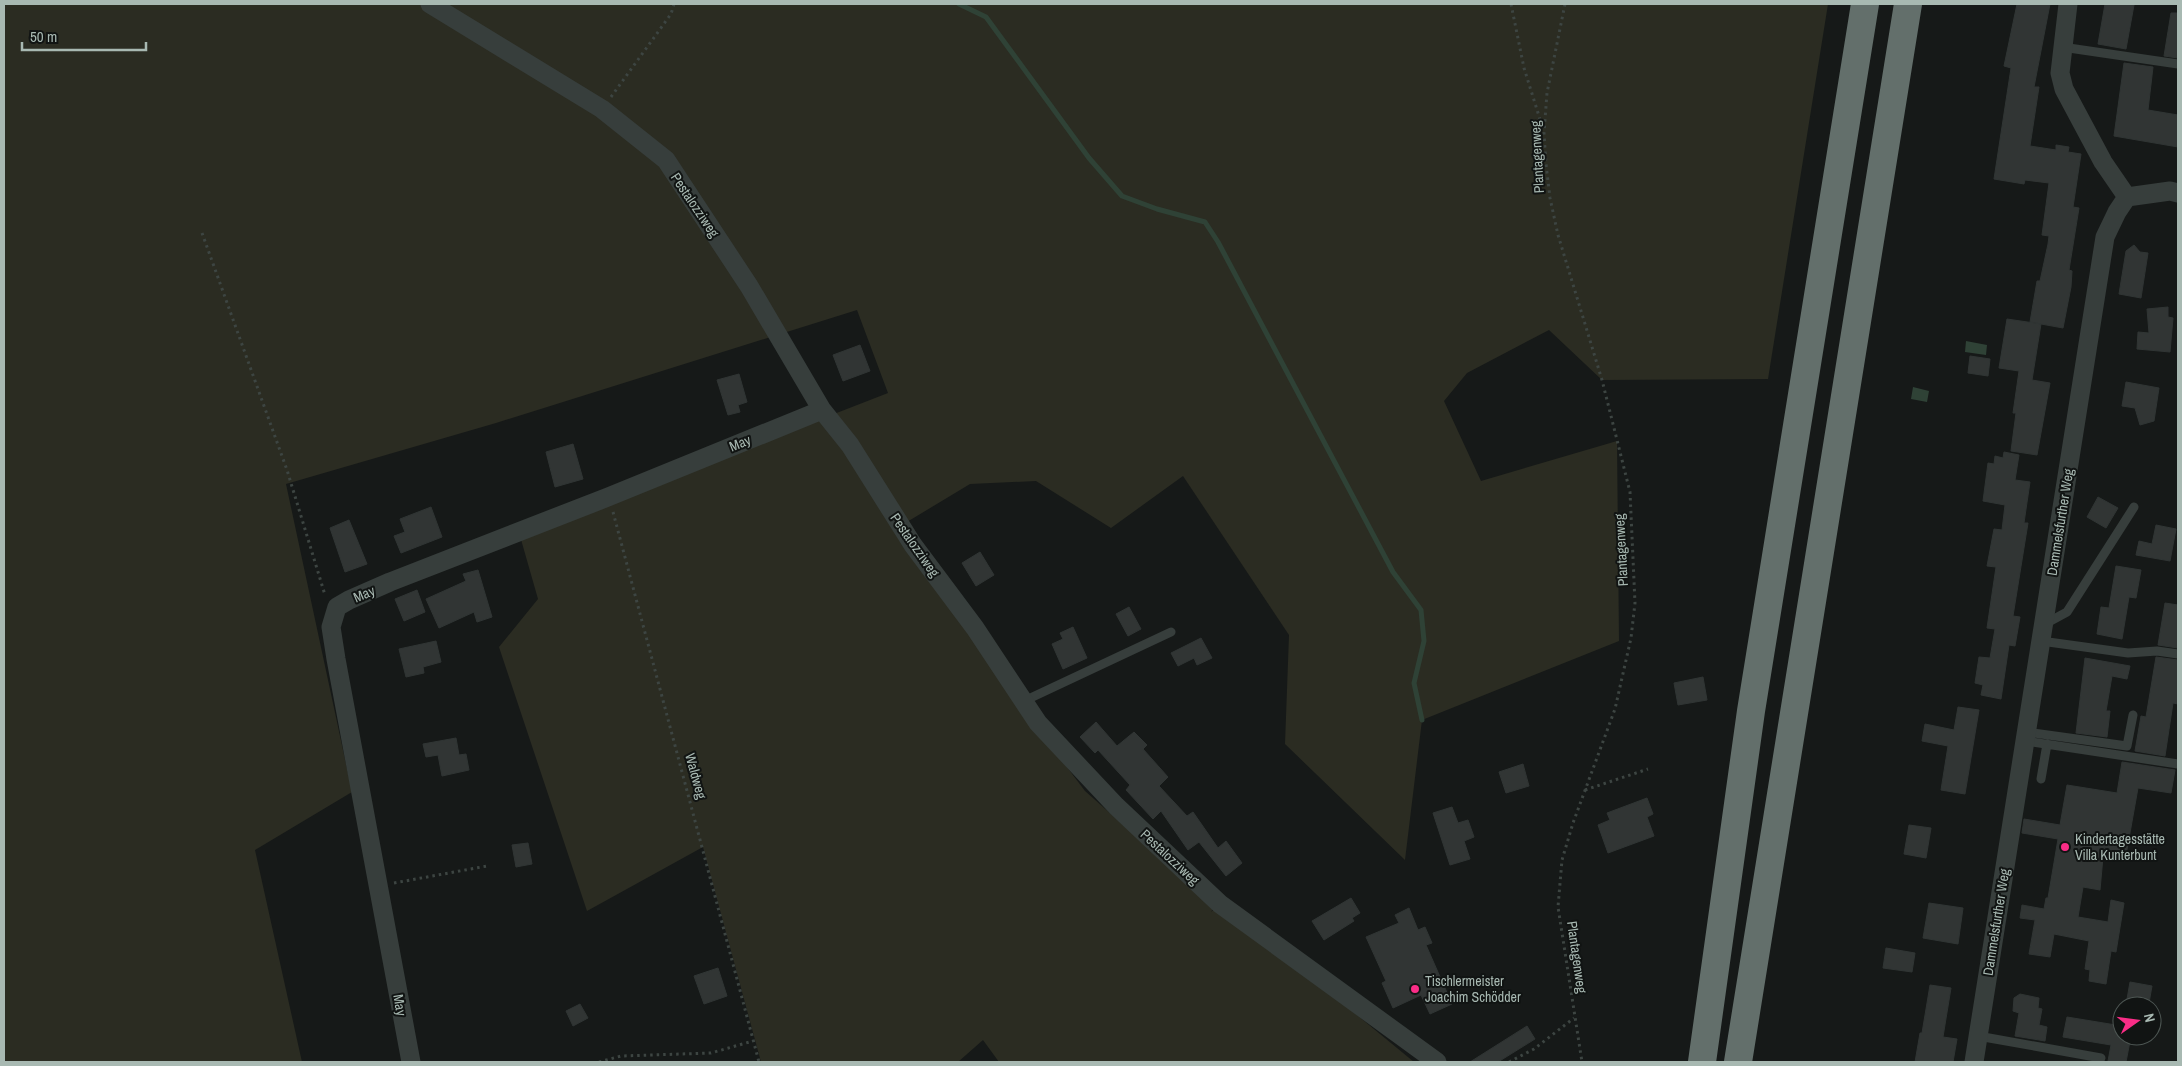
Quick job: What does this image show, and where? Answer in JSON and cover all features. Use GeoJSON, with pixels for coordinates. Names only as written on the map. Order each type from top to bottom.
{"type":"FeatureCollection","features":[{"type":"Feature","properties":{"kind":"highway"},"geometry":{"type":"LineString","coordinates":[[1702,1062],[1753,701],[1865,4]]}},
{"type":"Feature","properties":{"kind":"highway"},"geometry":{"type":"LineString","coordinates":[[1738,1062],[1908,4]]}},
{"type":"Feature","properties":{"kind":"street","name":"Pestalozziweg"},"geometry":{"type":"LineString","coordinates":[[430,4],[602,109],[666,160],[750,286],[822,410],[850,445],[913,545],[975,628],[1038,723],[1116,806],[1220,904],[1437,1062]]}},
{"type":"Feature","properties":{"kind":"street"},"geometry":{"type":"LineString","coordinates":[[2068,4],[2060,73],[2064,89],[2103,162],[2127,197],[2170,191],[2178,192]]}},
{"type":"Feature","properties":{"kind":"street","name":"Dammelsfurther Weg"},"geometry":{"type":"LineString","coordinates":[[1974,1062],[2105,237],[2117,212],[2127,197]]}},
{"type":"Feature","properties":{"kind":"street","name":"May"},"geometry":{"type":"LineString","coordinates":[[411,1062],[336,660],[331,627],[337,607],[390,582],[608,497],[822,410]]}},
{"type":"Feature","properties":{"kind":"lane"},"geometry":{"type":"LineString","coordinates":[[2062,46],[2178,64]]}},
{"type":"Feature","properties":{"kind":"lane"},"geometry":{"type":"LineString","coordinates":[[2042,633],[2067,612],[2134,507]]}},
{"type":"Feature","properties":{"kind":"lane"},"geometry":{"type":"LineString","coordinates":[[1024,701],[1171,632]]}},
{"type":"Feature","properties":{"kind":"lane"},"geometry":{"type":"LineString","coordinates":[[2042,633],[2128,653],[2158,651],[2178,654]]}},
{"type":"Feature","properties":{"kind":"lane"},"geometry":{"type":"LineString","coordinates":[[2026,736],[2127,746],[2133,715]]}},
{"type":"Feature","properties":{"kind":"lane"},"geometry":{"type":"LineString","coordinates":[[2026,736],[2047,744],[2178,764]]}},
{"type":"Feature","properties":{"kind":"lane"},"geometry":{"type":"LineString","coordinates":[[2041,779],[2047,744]]}},
{"type":"Feature","properties":{"kind":"lane"},"geometry":{"type":"LineString","coordinates":[[1978,1036],[2101,1058]]}},
{"type":"Feature","properties":{"kind":"path"},"geometry":{"type":"LineString","coordinates":[[602,109],[671,14],[674,4]]}},
{"type":"Feature","properties":{"kind":"path"},"geometry":{"type":"LineString","coordinates":[[1511,4],[1524,68],[1544,133]]}},
{"type":"Feature","properties":{"kind":"path","name":"Plantagenweg"},"geometry":{"type":"LineString","coordinates":[[1565,4],[1547,93],[1544,133],[1550,198],[1558,235],[1602,380],[1630,492],[1635,603],[1631,638],[1614,709],[1562,860],[1558,907],[1582,1062]]}},
{"type":"Feature","properties":{"kind":"path"},"geometry":{"type":"LineString","coordinates":[[202,233],[287,470],[326,598],[337,607]]}},
{"type":"Feature","properties":{"kind":"path","name":"Waldweg"},"geometry":{"type":"LineString","coordinates":[[608,497],[759,1062]]}},
{"type":"Feature","properties":{"kind":"path"},"geometry":{"type":"LineString","coordinates":[[1585,790],[1648,769]]}},
{"type":"Feature","properties":{"kind":"path"},"geometry":{"type":"LineString","coordinates":[[378,887],[487,866]]}},
{"type":"Feature","properties":{"kind":"path"},"geometry":{"type":"LineString","coordinates":[[1509,1062],[1534,1049],[1574,1018]]}},
{"type":"Feature","properties":{"kind":"path"},"geometry":{"type":"LineString","coordinates":[[599,1062],[621,1056],[711,1053],[753,1041]]}},
{"type":"Feature","properties":{"kind":"shaded area"},"geometry":{"type":"Polygon","coordinates":[[[4,4],[1828,4],[1768,379],[1602,380],[1549,330],[1467,373],[1444,401],[1481,481],[1617,441],[1619,641],[1422,720],[1405,860],[1285,744],[1289,635],[1183,476],[1111,528],[1036,481],[970,484],[897,528],[1039,730],[1085,791],[1215,906],[1211,912],[1216,908],[1346,1006],[1414,1062],[999,1062],[983,1040],[958,1062],[761,1062],[703,847],[587,911],[499,647],[538,599],[520,536],[888,393],[857,310],[496,423],[286,484],[352,792],[255,850],[302,1062],[4,1062],[4,4]]]}},
{"type":"Feature","properties":{"kind":"shaded area"},"geometry":{"type":"Polygon","coordinates":[[[1966,341],[1987,345],[1986,355],[1965,352],[1966,341]]]}},
{"type":"Feature","properties":{"kind":"shaded area"},"geometry":{"type":"Polygon","coordinates":[[[1913,387],[1929,391],[1927,402],[1911,399],[1913,387]]]}},
{"type":"Feature","properties":{"kind":"building"},"geometry":{"type":"Polygon","coordinates":[[[2017,4],[2050,4],[2034,87],[2039,87],[2030,146],[2056,150],[2056,145],[2069,147],[2068,152],[2081,154],[2073,207],[2079,208],[2069,270],[2072,271],[2071,287],[2063,328],[2030,322],[2037,281],[2040,281],[2048,244],[2049,236],[2042,235],[2049,183],[2025,180],[2024,184],[1994,179],[2011,68],[2004,66],[2017,4]]]}},
{"type":"Feature","properties":{"kind":"building"},"geometry":{"type":"Polygon","coordinates":[[[2105,4],[2134,5],[2126,49],[2098,44],[2105,4]]]}},
{"type":"Feature","properties":{"kind":"building"},"geometry":{"type":"Polygon","coordinates":[[[2171,13],[2178,13],[2178,58],[2164,56],[2171,13]]]}},
{"type":"Feature","properties":{"kind":"building"},"geometry":{"type":"Polygon","coordinates":[[[2124,63],[2153,67],[2148,110],[2178,115],[2178,147],[2114,136],[2124,63]]]}},
{"type":"Feature","properties":{"kind":"building"},"geometry":{"type":"Polygon","coordinates":[[[2134,245],[2140,252],[2148,253],[2141,298],[2119,294],[2126,251],[2134,245]]]}},
{"type":"Feature","properties":{"kind":"building"},"geometry":{"type":"Polygon","coordinates":[[[2168,307],[2168,317],[2173,318],[2170,352],[2137,349],[2138,332],[2149,333],[2147,309],[2168,307]]]}},
{"type":"Feature","properties":{"kind":"building"},"geometry":{"type":"Polygon","coordinates":[[[2007,319],[2041,324],[2032,380],[2050,383],[2037,455],[2011,451],[2016,413],[2013,413],[2019,371],[1999,368],[2007,319]]]}},
{"type":"Feature","properties":{"kind":"building"},"geometry":{"type":"Polygon","coordinates":[[[860,345],[870,371],[843,381],[833,355],[860,345]]]}},
{"type":"Feature","properties":{"kind":"building"},"geometry":{"type":"Polygon","coordinates":[[[1970,356],[1990,359],[1988,376],[1968,373],[1970,356]]]}},
{"type":"Feature","properties":{"kind":"building"},"geometry":{"type":"Polygon","coordinates":[[[739,374],[747,402],[738,405],[740,412],[728,415],[717,380],[739,374]]]}},
{"type":"Feature","properties":{"kind":"building"},"geometry":{"type":"Polygon","coordinates":[[[2126,382],[2159,388],[2154,421],[2140,425],[2135,408],[2122,406],[2126,382]]]}},
{"type":"Feature","properties":{"kind":"building"},"geometry":{"type":"Polygon","coordinates":[[[573,444],[583,479],[555,487],[546,452],[573,444]]]}},
{"type":"Feature","properties":{"kind":"building"},"geometry":{"type":"Polygon","coordinates":[[[2004,452],[2019,455],[2015,480],[2030,482],[2024,523],[2028,523],[2013,616],[2020,617],[2015,646],[2009,645],[2001,699],[1981,695],[1983,685],[1975,683],[1979,657],[1990,658],[1995,629],[1987,628],[1996,567],[1987,566],[1994,529],[2002,530],[2005,505],[1983,501],[1988,463],[1994,464],[1995,456],[2003,458],[2004,452]]]}},
{"type":"Feature","properties":{"kind":"building"},"geometry":{"type":"Polygon","coordinates":[[[2098,497],[2118,508],[2106,528],[2087,517],[2098,497]]]}},
{"type":"Feature","properties":{"kind":"building"},"geometry":{"type":"Polygon","coordinates":[[[431,507],[442,537],[401,553],[394,536],[405,532],[400,519],[431,507]]]}},
{"type":"Feature","properties":{"kind":"building"},"geometry":{"type":"Polygon","coordinates":[[[349,520],[367,564],[345,572],[330,528],[349,520]]]}},
{"type":"Feature","properties":{"kind":"building"},"geometry":{"type":"Polygon","coordinates":[[[2156,525],[2176,529],[2170,561],[2136,555],[2139,541],[2152,544],[2156,525]]]}},
{"type":"Feature","properties":{"kind":"building"},"geometry":{"type":"Polygon","coordinates":[[[980,552],[994,575],[976,586],[962,563],[980,552]]]}},
{"type":"Feature","properties":{"kind":"building"},"geometry":{"type":"Polygon","coordinates":[[[2116,566],[2141,570],[2136,598],[2129,597],[2122,639],[2097,634],[2101,607],[2109,608],[2116,566]]]}},
{"type":"Feature","properties":{"kind":"building"},"geometry":{"type":"Polygon","coordinates":[[[478,570],[492,617],[477,622],[474,612],[439,628],[426,599],[466,581],[463,574],[478,570]]]}},
{"type":"Feature","properties":{"kind":"building"},"geometry":{"type":"Polygon","coordinates":[[[417,590],[425,612],[404,621],[395,599],[417,590]]]}},
{"type":"Feature","properties":{"kind":"building"},"geometry":{"type":"Polygon","coordinates":[[[2165,603],[2178,605],[2178,648],[2158,645],[2165,603]]]}},
{"type":"Feature","properties":{"kind":"building"},"geometry":{"type":"Polygon","coordinates":[[[1129,607],[1141,629],[1128,636],[1116,614],[1129,607]]]}},
{"type":"Feature","properties":{"kind":"building"},"geometry":{"type":"Polygon","coordinates":[[[1073,627],[1087,658],[1063,669],[1052,644],[1063,639],[1060,633],[1073,627]]]}},
{"type":"Feature","properties":{"kind":"building"},"geometry":{"type":"Polygon","coordinates":[[[1201,638],[1212,658],[1197,665],[1194,658],[1178,666],[1171,653],[1201,638]]]}},
{"type":"Feature","properties":{"kind":"building"},"geometry":{"type":"Polygon","coordinates":[[[436,641],[441,662],[423,667],[424,673],[406,677],[399,649],[436,641]]]}},
{"type":"Feature","properties":{"kind":"building"},"geometry":{"type":"Polygon","coordinates":[[[2156,657],[2178,660],[2178,704],[2173,703],[2165,756],[2135,751],[2141,716],[2146,717],[2156,657]]]}},
{"type":"Feature","properties":{"kind":"building"},"geometry":{"type":"Polygon","coordinates":[[[2085,658],[2130,666],[2127,679],[2112,676],[2106,711],[2110,711],[2107,737],[2076,733],[2085,658]]]}},
{"type":"Feature","properties":{"kind":"building"},"geometry":{"type":"Polygon","coordinates":[[[1703,677],[1707,700],[1678,705],[1674,683],[1703,677]]]}},
{"type":"Feature","properties":{"kind":"building"},"geometry":{"type":"Polygon","coordinates":[[[1958,707],[1979,710],[1965,794],[1941,790],[1948,746],[1922,741],[1925,724],[1954,730],[1958,707]]]}},
{"type":"Feature","properties":{"kind":"building"},"geometry":{"type":"Polygon","coordinates":[[[1096,722],[1117,746],[1134,732],[1147,745],[1143,749],[1168,777],[1159,786],[1187,816],[1193,812],[1218,848],[1226,841],[1242,863],[1226,876],[1199,842],[1188,850],[1161,811],[1153,819],[1126,790],[1130,785],[1098,750],[1095,753],[1080,737],[1096,722]]]}},
{"type":"Feature","properties":{"kind":"building"},"geometry":{"type":"Polygon","coordinates":[[[456,738],[459,755],[466,754],[469,770],[442,776],[438,755],[426,757],[423,744],[456,738]]]}},
{"type":"Feature","properties":{"kind":"building"},"geometry":{"type":"Polygon","coordinates":[[[2122,762],[2175,770],[2171,793],[2138,788],[2125,861],[2103,857],[2100,890],[2083,887],[2078,917],[2108,922],[2111,900],[2124,903],[2116,952],[2111,951],[2106,984],[2089,981],[2090,970],[2085,969],[2089,941],[2054,934],[2050,957],[2029,954],[2035,920],[2020,918],[2022,905],[2044,909],[2046,898],[2048,898],[2058,839],[2022,833],[2024,819],[2060,825],[2067,785],[2117,793],[2122,762]]]}},
{"type":"Feature","properties":{"kind":"building"},"geometry":{"type":"Polygon","coordinates":[[[1523,764],[1529,786],[1506,793],[1499,772],[1523,764]]]}},
{"type":"Feature","properties":{"kind":"building"},"geometry":{"type":"Polygon","coordinates":[[[1647,798],[1653,814],[1647,817],[1654,836],[1608,853],[1598,825],[1610,820],[1607,813],[1647,798]]]}},
{"type":"Feature","properties":{"kind":"building"},"geometry":{"type":"Polygon","coordinates":[[[1452,807],[1458,823],[1468,820],[1474,837],[1464,841],[1470,859],[1450,865],[1433,813],[1452,807]]]}},
{"type":"Feature","properties":{"kind":"building"},"geometry":{"type":"Polygon","coordinates":[[[1909,825],[1931,828],[1926,858],[1904,854],[1909,825]]]}},
{"type":"Feature","properties":{"kind":"building"},"geometry":{"type":"Polygon","coordinates":[[[528,843],[532,864],[516,867],[512,845],[528,843]]]}},
{"type":"Feature","properties":{"kind":"building"},"geometry":{"type":"Polygon","coordinates":[[[1351,898],[1360,913],[1352,918],[1354,921],[1324,940],[1312,921],[1351,898]]]}},
{"type":"Feature","properties":{"kind":"building"},"geometry":{"type":"Polygon","coordinates":[[[1929,903],[1963,908],[1958,944],[1923,938],[1929,903]]]}},
{"type":"Feature","properties":{"kind":"building"},"geometry":{"type":"Polygon","coordinates":[[[1409,908],[1418,930],[1425,927],[1432,943],[1426,945],[1452,1004],[1430,1014],[1421,995],[1393,1008],[1382,983],[1386,981],[1366,937],[1399,923],[1395,915],[1409,908]]]}},
{"type":"Feature","properties":{"kind":"building"},"geometry":{"type":"Polygon","coordinates":[[[1886,948],[1915,953],[1912,972],[1883,968],[1886,948]]]}},
{"type":"Feature","properties":{"kind":"building"},"geometry":{"type":"Polygon","coordinates":[[[718,968],[727,996],[704,1004],[694,976],[718,968]]]}},
{"type":"Feature","properties":{"kind":"building"},"geometry":{"type":"Polygon","coordinates":[[[2130,982],[2152,986],[2150,996],[2128,996],[2130,982]]]}},
{"type":"Feature","properties":{"kind":"building"},"geometry":{"type":"Polygon","coordinates":[[[1930,985],[1951,988],[1943,1037],[1957,1039],[1953,1062],[1915,1062],[1930,985]]]}},
{"type":"Feature","properties":{"kind":"building"},"geometry":{"type":"Polygon","coordinates":[[[2020,994],[2039,998],[2038,1008],[2042,1009],[2039,1025],[2047,1027],[2045,1041],[2015,1036],[2019,1013],[2013,1011],[2014,998],[2020,994]]]}},
{"type":"Feature","properties":{"kind":"building"},"geometry":{"type":"Polygon","coordinates":[[[580,1004],[588,1018],[573,1026],[566,1011],[580,1004]]]}},
{"type":"Feature","properties":{"kind":"building"},"geometry":{"type":"Polygon","coordinates":[[[2067,1017],[2112,1024],[2112,1046],[2129,1046],[2126,1062],[2108,1061],[2111,1045],[2063,1037],[2067,1017]]]}},
{"type":"Feature","properties":{"kind":"building"},"geometry":{"type":"Polygon","coordinates":[[[1527,1026],[1535,1039],[1498,1062],[1470,1062],[1527,1026]]]}},
{"type":"Feature","properties":{"kind":"waterway"},"geometry":{"type":"LineString","coordinates":[[959,4],[986,17],[1089,158],[1122,196],[1157,209],[1205,222],[1218,242],[1393,572],[1421,610],[1424,641],[1414,683],[1422,720]]}},
{"type":"Feature","properties":{"kind":"place","name":"Kindertagesstätte Villa Kunterbunt"},"geometry":{"type":"Point","coordinates":[2065,847]}},
{"type":"Feature","properties":{"kind":"place","name":"Tischlermeister Joachim Schödder"},"geometry":{"type":"Point","coordinates":[1415,989]}}]}
